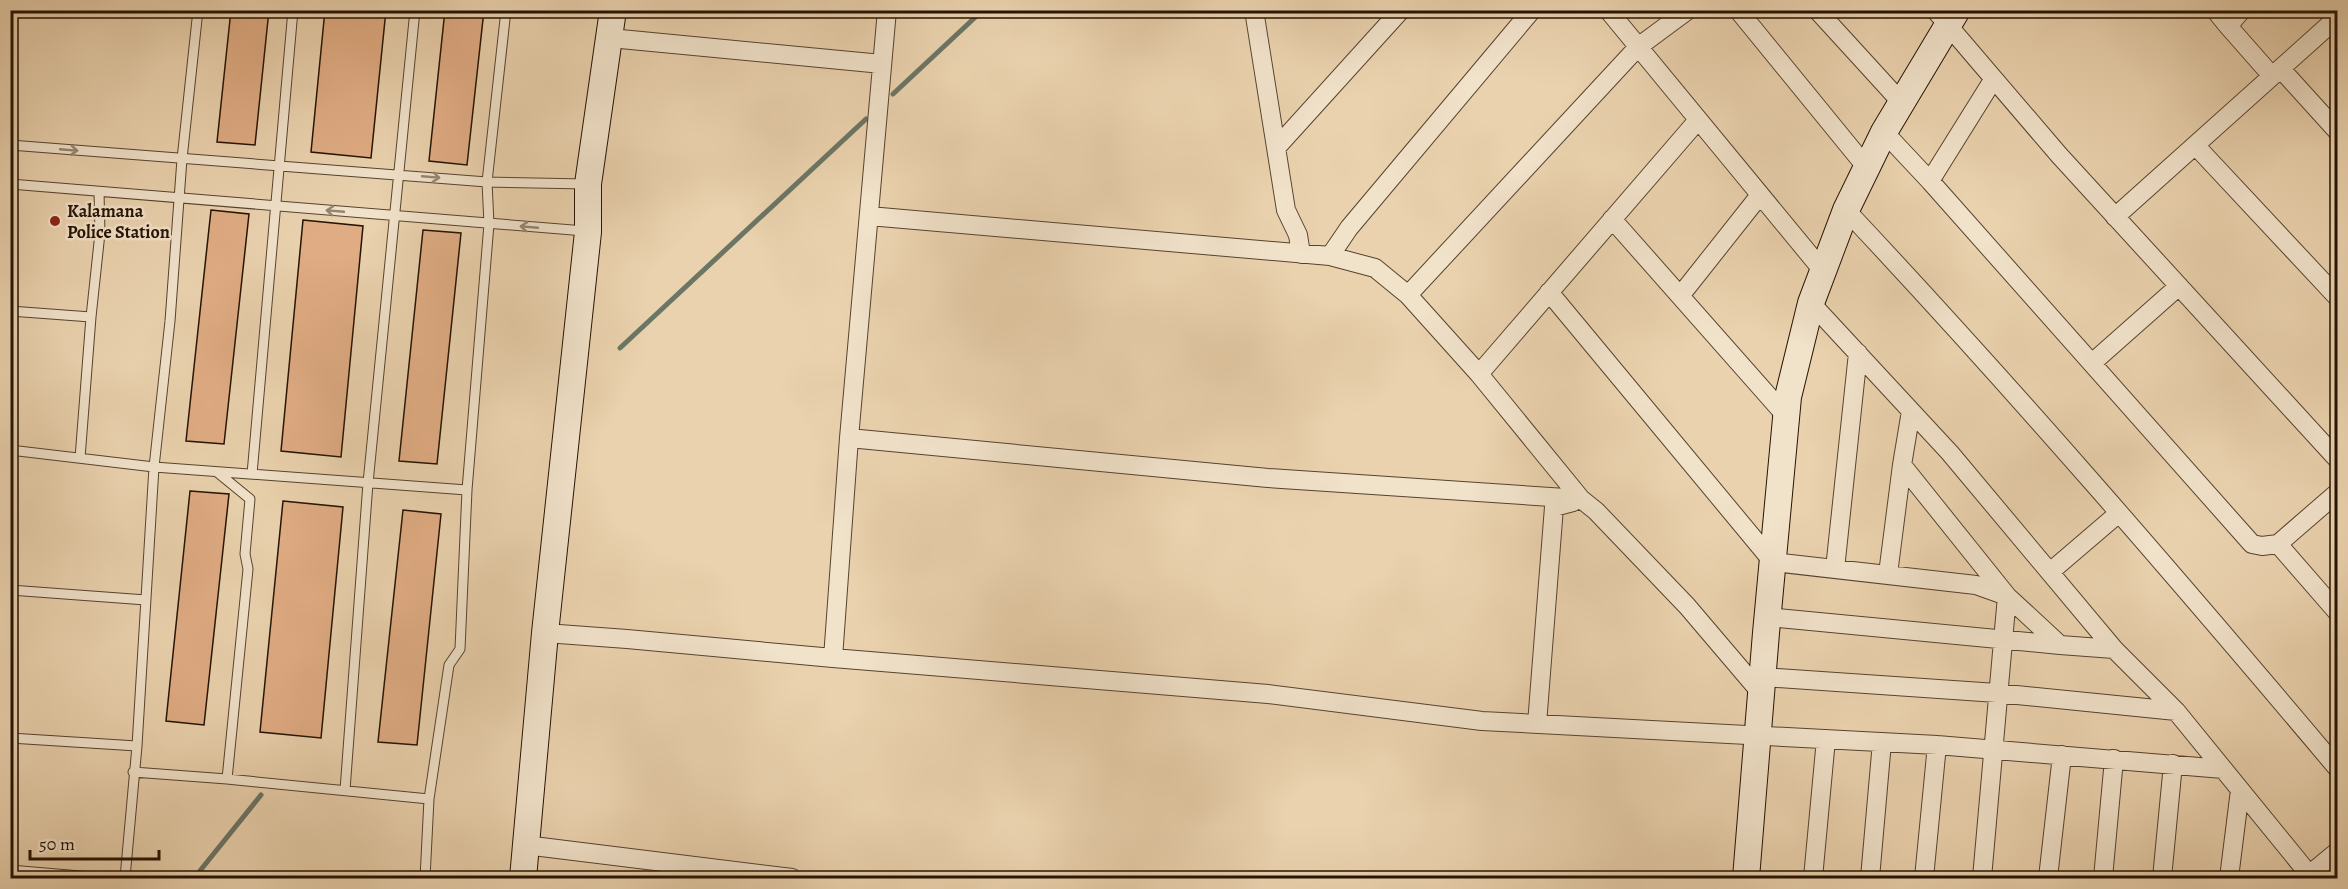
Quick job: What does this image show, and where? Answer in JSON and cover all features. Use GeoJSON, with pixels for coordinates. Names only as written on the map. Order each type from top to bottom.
{"type":"FeatureCollection","features":[{"type":"Feature","properties":{"kind":"street"},"geometry":{"type":"LineString","coordinates":[[523,879],[545,633],[588,232],[588,184],[613,10]]}},
{"type":"Feature","properties":{"kind":"street"},"geometry":{"type":"LineString","coordinates":[[833,658],[849,438],[887,10]]}},
{"type":"Feature","properties":{"kind":"street"},"geometry":{"type":"LineString","coordinates":[[1254,10],[1286,210],[1298,235],[1301,254]]}},
{"type":"Feature","properties":{"kind":"street"},"geometry":{"type":"LineString","coordinates":[[1330,256],[1349,228],[1532,10]]}},
{"type":"Feature","properties":{"kind":"street"},"geometry":{"type":"LineString","coordinates":[[1608,10],[1823,271]]}},
{"type":"Feature","properties":{"kind":"street"},"geometry":{"type":"LineString","coordinates":[[1408,295],[1638,47],[1688,10]]}},
{"type":"Feature","properties":{"kind":"street"},"geometry":{"type":"LineString","coordinates":[[1738,10],[1867,168]]}},
{"type":"Feature","properties":{"kind":"street"},"geometry":{"type":"LineString","coordinates":[[1817,10],[1901,102]]}},
{"type":"Feature","properties":{"kind":"street"},"geometry":{"type":"LineString","coordinates":[[2215,10],[2228,26],[2337,132]]}},
{"type":"Feature","properties":{"kind":"street"},"geometry":{"type":"LineString","coordinates":[[2228,26],[2242,10]]}},
{"type":"Feature","properties":{"kind":"street"},"geometry":{"type":"LineString","coordinates":[[1276,148],[1397,13]]}},
{"type":"Feature","properties":{"kind":"street"},"geometry":{"type":"LineString","coordinates":[[1746,879],[1788,397],[1811,303],[1846,210],[1884,132],[1946,16],[1993,80],[2337,460]]}},
{"type":"Feature","properties":{"kind":"street"},"geometry":{"type":"LineString","coordinates":[[2115,217],[2337,17]]}},
{"type":"Feature","properties":{"kind":"street"},"geometry":{"type":"LineString","coordinates":[[610,38],[882,64]]}},
{"type":"Feature","properties":{"kind":"street"},"geometry":{"type":"LineString","coordinates":[[1930,181],[1993,80]]}},
{"type":"Feature","properties":{"kind":"street"},"geometry":{"type":"LineString","coordinates":[[1479,374],[1698,120]]}},
{"type":"Feature","properties":{"kind":"street"},"geometry":{"type":"LineString","coordinates":[[1884,132],[2252,544],[2262,546],[2278,544],[2337,492]]}},
{"type":"Feature","properties":{"kind":"street"},"geometry":{"type":"LineString","coordinates":[[2195,145],[2337,298]]}},
{"type":"Feature","properties":{"kind":"street"},"geometry":{"type":"LineString","coordinates":[[1680,296],[1760,195]]}},
{"type":"Feature","properties":{"kind":"street"},"geometry":{"type":"LineString","coordinates":[[1846,210],[2001,378],[2337,769]]}},
{"type":"Feature","properties":{"kind":"street"},"geometry":{"type":"LineString","coordinates":[[869,216],[1330,256],[1375,268],[1408,295],[1479,374],[1581,500],[1596,511],[1762,685],[1997,693],[2176,711]]}},
{"type":"Feature","properties":{"kind":"street"},"geometry":{"type":"LineString","coordinates":[[1612,219],[1786,416]]}},
{"type":"Feature","properties":{"kind":"street"},"geometry":{"type":"LineString","coordinates":[[2092,363],[2179,286]]}},
{"type":"Feature","properties":{"kind":"street"},"geometry":{"type":"LineString","coordinates":[[1549,292],[1773,562],[1976,585],[2007,596]]}},
{"type":"Feature","properties":{"kind":"street"},"geometry":{"type":"LineString","coordinates":[[1811,303],[1950,453],[2114,649],[2176,711],[2311,877],[2337,851]]}},
{"type":"Feature","properties":{"kind":"street"},"geometry":{"type":"LineString","coordinates":[[1835,569],[1858,353]]}},
{"type":"Feature","properties":{"kind":"street"},"geometry":{"type":"LineString","coordinates":[[1888,574],[1911,411]]}},
{"type":"Feature","properties":{"kind":"street"},"geometry":{"type":"LineString","coordinates":[[849,438],[1268,478],[1581,500]]}},
{"type":"Feature","properties":{"kind":"street"},"geometry":{"type":"LineString","coordinates":[[1902,465],[2007,596],[2060,645]]}},
{"type":"Feature","properties":{"kind":"street"},"geometry":{"type":"LineString","coordinates":[[1537,724],[1554,507],[1581,500]]}},
{"type":"Feature","properties":{"kind":"street"},"geometry":{"type":"LineString","coordinates":[[2050,572],[2119,513]]}},
{"type":"Feature","properties":{"kind":"street"},"geometry":{"type":"LineString","coordinates":[[2278,544],[2337,613]]}},
{"type":"Feature","properties":{"kind":"street"},"geometry":{"type":"LineString","coordinates":[[1982,879],[2007,596]]}},
{"type":"Feature","properties":{"kind":"street"},"geometry":{"type":"LineString","coordinates":[[1768,617],[2004,641],[2114,649]]}},
{"type":"Feature","properties":{"kind":"street"},"geometry":{"type":"LineString","coordinates":[[545,633],[1268,694],[1482,721],[1994,749],[2223,769]]}},
{"type":"Feature","properties":{"kind":"street"},"geometry":{"type":"LineString","coordinates":[[1813,879],[1826,739]]}},
{"type":"Feature","properties":{"kind":"street"},"geometry":{"type":"LineString","coordinates":[[1870,879],[1882,742]]}},
{"type":"Feature","properties":{"kind":"street"},"geometry":{"type":"LineString","coordinates":[[1924,879],[1937,746]]}},
{"type":"Feature","properties":{"kind":"street"},"geometry":{"type":"LineString","coordinates":[[2048,879],[2062,755]]}},
{"type":"Feature","properties":{"kind":"street"},"geometry":{"type":"LineString","coordinates":[[2103,879],[2114,759]]}},
{"type":"Feature","properties":{"kind":"street"},"geometry":{"type":"LineString","coordinates":[[2162,879],[2173,764]]}},
{"type":"Feature","properties":{"kind":"street"},"geometry":{"type":"LineString","coordinates":[[2229,879],[2240,790]]}},
{"type":"Feature","properties":{"kind":"street"},"geometry":{"type":"LineString","coordinates":[[525,845],[792,879]]}},
{"type":"Feature","properties":{"kind":"lane"},"geometry":{"type":"LineString","coordinates":[[125,879],[137,746],[154,467],[170,321],[182,159],[198,10]]}},
{"type":"Feature","properties":{"kind":"lane"},"geometry":{"type":"LineString","coordinates":[[252,474],[278,206],[293,10]]}},
{"type":"Feature","properties":{"kind":"lane"},"geometry":{"type":"LineString","coordinates":[[345,790],[369,483],[415,10]]}},
{"type":"Feature","properties":{"kind":"lane"},"geometry":{"type":"LineString","coordinates":[[425,879],[429,799],[449,665],[460,648],[467,490],[489,224],[487,182],[506,10]]}},
{"type":"Feature","properties":{"kind":"lane"},"geometry":{"type":"LineString","coordinates":[[10,145],[487,182],[588,184]]}},
{"type":"Feature","properties":{"kind":"lane"},"geometry":{"type":"LineString","coordinates":[[10,184],[588,232]]}},
{"type":"Feature","properties":{"kind":"lane"},"geometry":{"type":"LineString","coordinates":[[80,458],[100,233],[99,192]]}},
{"type":"Feature","properties":{"kind":"lane"},"geometry":{"type":"LineString","coordinates":[[10,311],[91,317]]}},
{"type":"Feature","properties":{"kind":"lane"},"geometry":{"type":"LineString","coordinates":[[10,450],[154,467],[467,490]]}},
{"type":"Feature","properties":{"kind":"lane"},"geometry":{"type":"LineString","coordinates":[[217,472],[250,499],[245,554],[248,569],[227,779]]}},
{"type":"Feature","properties":{"kind":"lane"},"geometry":{"type":"LineString","coordinates":[[10,590],[146,600]]}},
{"type":"Feature","properties":{"kind":"lane"},"geometry":{"type":"LineString","coordinates":[[10,738],[137,746]]}},
{"type":"Feature","properties":{"kind":"lane"},"geometry":{"type":"LineString","coordinates":[[133,772],[429,799]]}},
{"type":"Feature","properties":{"kind":"lane"},"geometry":{"type":"LineString","coordinates":[[10,870],[104,879]]}},
{"type":"Feature","properties":{"kind":"building"},"geometry":{"type":"Polygon","coordinates":[[[231,10],[269,10],[255,145],[217,142],[231,10]]]}},
{"type":"Feature","properties":{"kind":"building"},"geometry":{"type":"Polygon","coordinates":[[[325,10],[386,10],[371,158],[311,152],[325,10]]]}},
{"type":"Feature","properties":{"kind":"building"},"geometry":{"type":"Polygon","coordinates":[[[445,10],[484,10],[467,165],[429,161],[445,10]]]}},
{"type":"Feature","properties":{"kind":"building"},"geometry":{"type":"Polygon","coordinates":[[[211,210],[249,214],[224,444],[186,441],[211,210]]]}},
{"type":"Feature","properties":{"kind":"building"},"geometry":{"type":"Polygon","coordinates":[[[303,220],[363,226],[341,457],[281,451],[303,220]]]}},
{"type":"Feature","properties":{"kind":"building"},"geometry":{"type":"Polygon","coordinates":[[[423,230],[461,233],[437,464],[399,461],[423,230]]]}},
{"type":"Feature","properties":{"kind":"building"},"geometry":{"type":"Polygon","coordinates":[[[190,491],[229,494],[204,725],[166,721],[190,491]]]}},
{"type":"Feature","properties":{"kind":"building"},"geometry":{"type":"Polygon","coordinates":[[[283,501],[343,507],[321,738],[260,732],[283,501]]]}},
{"type":"Feature","properties":{"kind":"building"},"geometry":{"type":"Polygon","coordinates":[[[403,510],[441,514],[417,745],[378,742],[403,510]]]}},
{"type":"Feature","properties":{"kind":"waterway"},"geometry":{"type":"LineString","coordinates":[[893,94],[983,10]]}},
{"type":"Feature","properties":{"kind":"waterway"},"geometry":{"type":"LineString","coordinates":[[620,348],[866,119]]}},
{"type":"Feature","properties":{"kind":"waterway"},"geometry":{"type":"LineString","coordinates":[[199,872],[261,795]]}},
{"type":"Feature","properties":{"kind":"place","name":"Kalamana Police Station"},"geometry":{"type":"Point","coordinates":[55,221]}}]}
